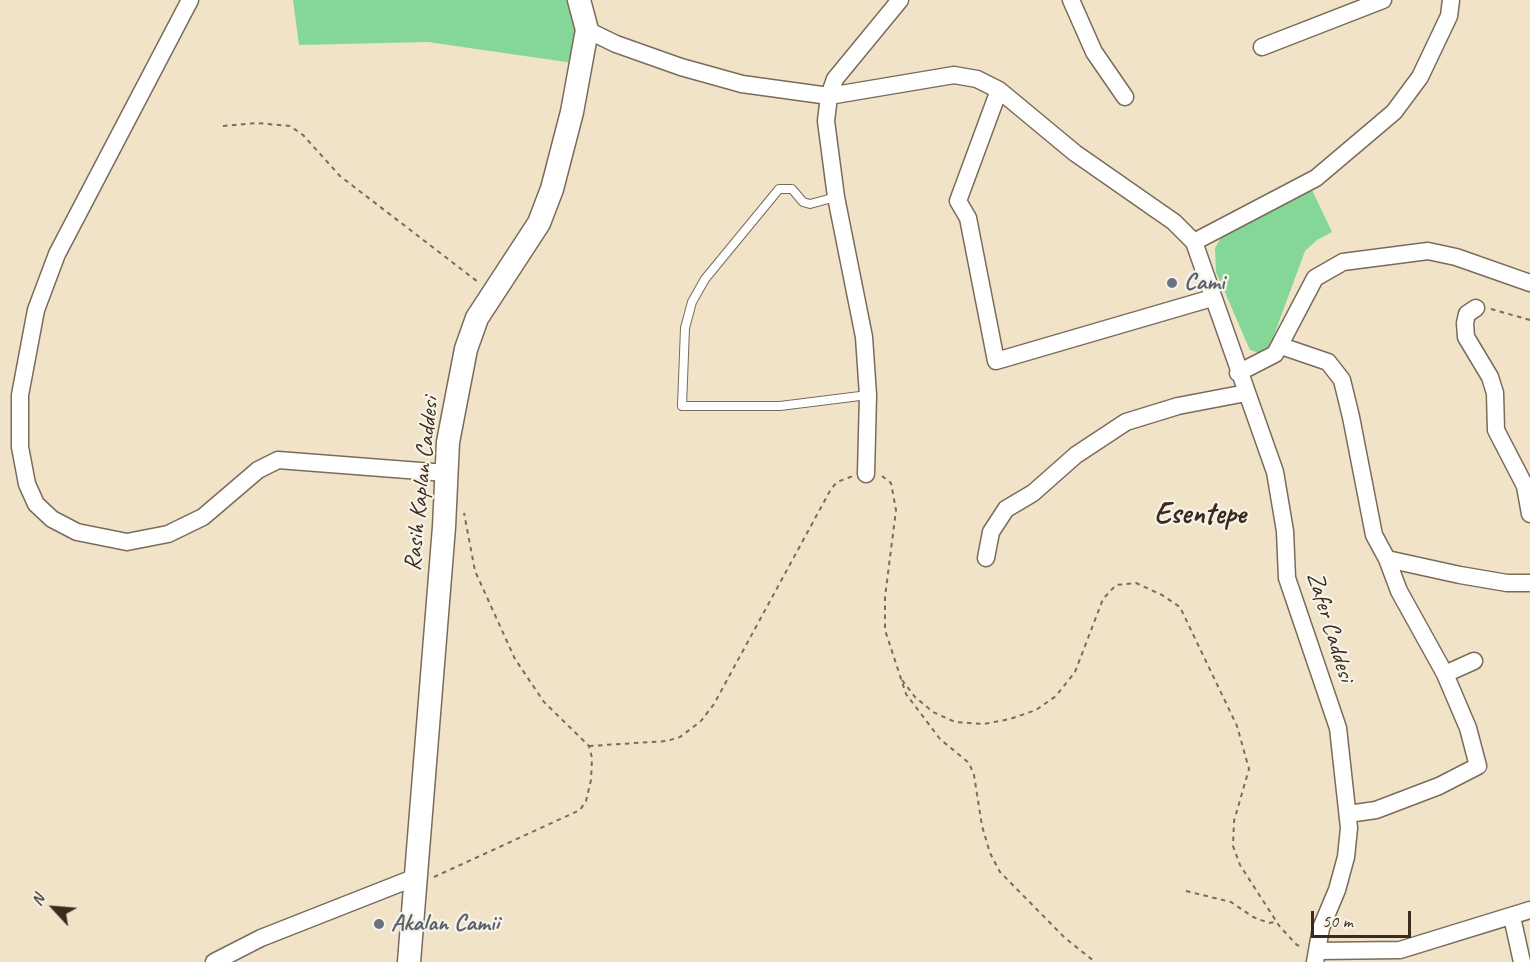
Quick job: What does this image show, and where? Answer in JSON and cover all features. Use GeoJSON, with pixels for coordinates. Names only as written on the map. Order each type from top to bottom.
{"type":"FeatureCollection","features":[{"type":"Feature","properties":{"kind":"street"},"geometry":{"type":"LineString","coordinates":[[190,0],[57,254],[36,310],[20,395],[20,447],[27,484],[36,504],[52,519],[77,532],[127,542],[168,534],[203,517],[258,470],[278,460],[446,473]]}},
{"type":"Feature","properties":{"kind":"street"},"geometry":{"type":"LineString","coordinates":[[866,474],[868,395],[864,337],[836,197],[826,121],[829,96],[836,79],[900,0]]}},
{"type":"Feature","properties":{"kind":"street"},"geometry":{"type":"LineString","coordinates":[[1071,0],[1094,52],[1125,97]]}},
{"type":"Feature","properties":{"kind":"street"},"geometry":{"type":"LineString","coordinates":[[1262,47],[1383,0]]}},
{"type":"Feature","properties":{"kind":"street"},"geometry":{"type":"LineString","coordinates":[[586,30],[616,44],[691,70],[742,84],[829,96],[954,75],[977,79],[999,90],[1075,153],[1174,222],[1194,242],[1316,178],[1394,112],[1425,67],[1449,16],[1451,0]]}},
{"type":"Feature","properties":{"kind":"street","name":"Rasih Kaplan Caddesi"},"geometry":{"type":"LineString","coordinates":[[409,962],[448,442],[466,349],[477,318],[539,223],[552,189],[572,112],[586,30],[579,2]]}},
{"type":"Feature","properties":{"kind":"street"},"geometry":{"type":"LineString","coordinates":[[999,90],[958,201],[968,218],[996,361],[1212,298]]}},
{"type":"Feature","properties":{"kind":"street","name":"Zafer Caddesi"},"geometry":{"type":"LineString","coordinates":[[1194,242],[1238,373],[1275,472],[1285,531],[1287,578],[1338,728],[1348,814],[1346,857],[1337,890],[1321,928],[1316,956]]}},
{"type":"Feature","properties":{"kind":"street"},"geometry":{"type":"LineString","coordinates":[[1238,373],[1275,354],[1315,278],[1343,262],[1428,251],[1456,257],[1530,283]]}},
{"type":"Feature","properties":{"kind":"street"},"geometry":{"type":"LineString","coordinates":[[1476,308],[1467,314],[1466,337],[1490,377],[1495,393],[1496,430],[1525,486],[1530,514]]}},
{"type":"Feature","properties":{"kind":"street"},"geometry":{"type":"LineString","coordinates":[[1281,346],[1328,362],[1342,380],[1374,536],[1387,559],[1399,591],[1445,674],[1468,728],[1478,765],[1439,786],[1408,798],[1376,810],[1348,814]]}},
{"type":"Feature","properties":{"kind":"street"},"geometry":{"type":"LineString","coordinates":[[986,558],[991,532],[1006,509],[1033,492],[1076,455],[1126,423],[1178,406],[1246,393]]}},
{"type":"Feature","properties":{"kind":"street"},"geometry":{"type":"LineString","coordinates":[[1387,559],[1507,583],[1530,583]]}},
{"type":"Feature","properties":{"kind":"street"},"geometry":{"type":"LineString","coordinates":[[1445,674],[1474,662]]}},
{"type":"Feature","properties":{"kind":"street"},"geometry":{"type":"LineString","coordinates":[[214,962],[272,933],[415,881]]}},
{"type":"Feature","properties":{"kind":"street"},"geometry":{"type":"LineString","coordinates":[[1316,956],[1400,950],[1530,910]]}},
{"type":"Feature","properties":{"kind":"street"},"geometry":{"type":"LineString","coordinates":[[1512,917],[1522,962]]}},
{"type":"Feature","properties":{"kind":"lane"},"geometry":{"type":"LineString","coordinates":[[836,197],[810,204],[803,201],[792,189],[779,189],[705,279],[692,302],[685,328],[682,406],[763,407],[868,395]]}},
{"type":"Feature","properties":{"kind":"path"},"geometry":{"type":"LineString","coordinates":[[223,126],[257,123],[290,126],[303,135],[340,176],[376,206],[492,293]]}},
{"type":"Feature","properties":{"kind":"path"},"geometry":{"type":"LineString","coordinates":[[1476,308],[1530,320]]}},
{"type":"Feature","properties":{"kind":"path"},"geometry":{"type":"LineString","coordinates":[[589,746],[667,741],[680,737],[701,721],[714,704],[831,489],[837,482],[876,473],[885,477],[895,492],[896,510],[885,597],[885,630],[906,694],[920,716],[940,740],[969,763],[982,826],[990,854],[1000,872],[1065,938],[1095,962]]}},
{"type":"Feature","properties":{"kind":"path"},"geometry":{"type":"LineString","coordinates":[[415,881],[580,810],[586,801],[591,780],[592,758],[589,746],[544,702],[515,659],[475,571],[462,504]]}},
{"type":"Feature","properties":{"kind":"path"},"geometry":{"type":"LineString","coordinates":[[901,679],[915,697],[933,712],[956,722],[984,724],[1010,719],[1036,710],[1056,696],[1075,672],[1103,599],[1116,585],[1136,582],[1180,607],[1237,726],[1249,769],[1234,821],[1233,846],[1240,865],[1277,922],[1297,945],[1316,956]]}},
{"type":"Feature","properties":{"kind":"path"},"geometry":{"type":"LineString","coordinates":[[1186,891],[1232,903],[1252,917],[1269,923],[1277,922]]}},
{"type":"Feature","properties":{"kind":"green space"},"geometry":{"type":"Polygon","coordinates":[[[293,0],[579,0],[580,64],[428,42],[299,45],[293,0]]]}},
{"type":"Feature","properties":{"kind":"green space"},"geometry":{"type":"Polygon","coordinates":[[[1312,190],[1332,232],[1317,240],[1305,251],[1270,346],[1259,353],[1250,350],[1216,272],[1215,248],[1222,236],[1312,190]]]}},
{"type":"Feature","properties":{"kind":"place","name":"Cami"},"geometry":{"type":"Point","coordinates":[1172,283]}},
{"type":"Feature","properties":{"kind":"place","name":"Akalan Camii"},"geometry":{"type":"Point","coordinates":[379,924]}},
{"type":"Feature","properties":{"kind":"district","name":"Esentepe"},"geometry":{"type":"Point","coordinates":[1200,515]}}]}
